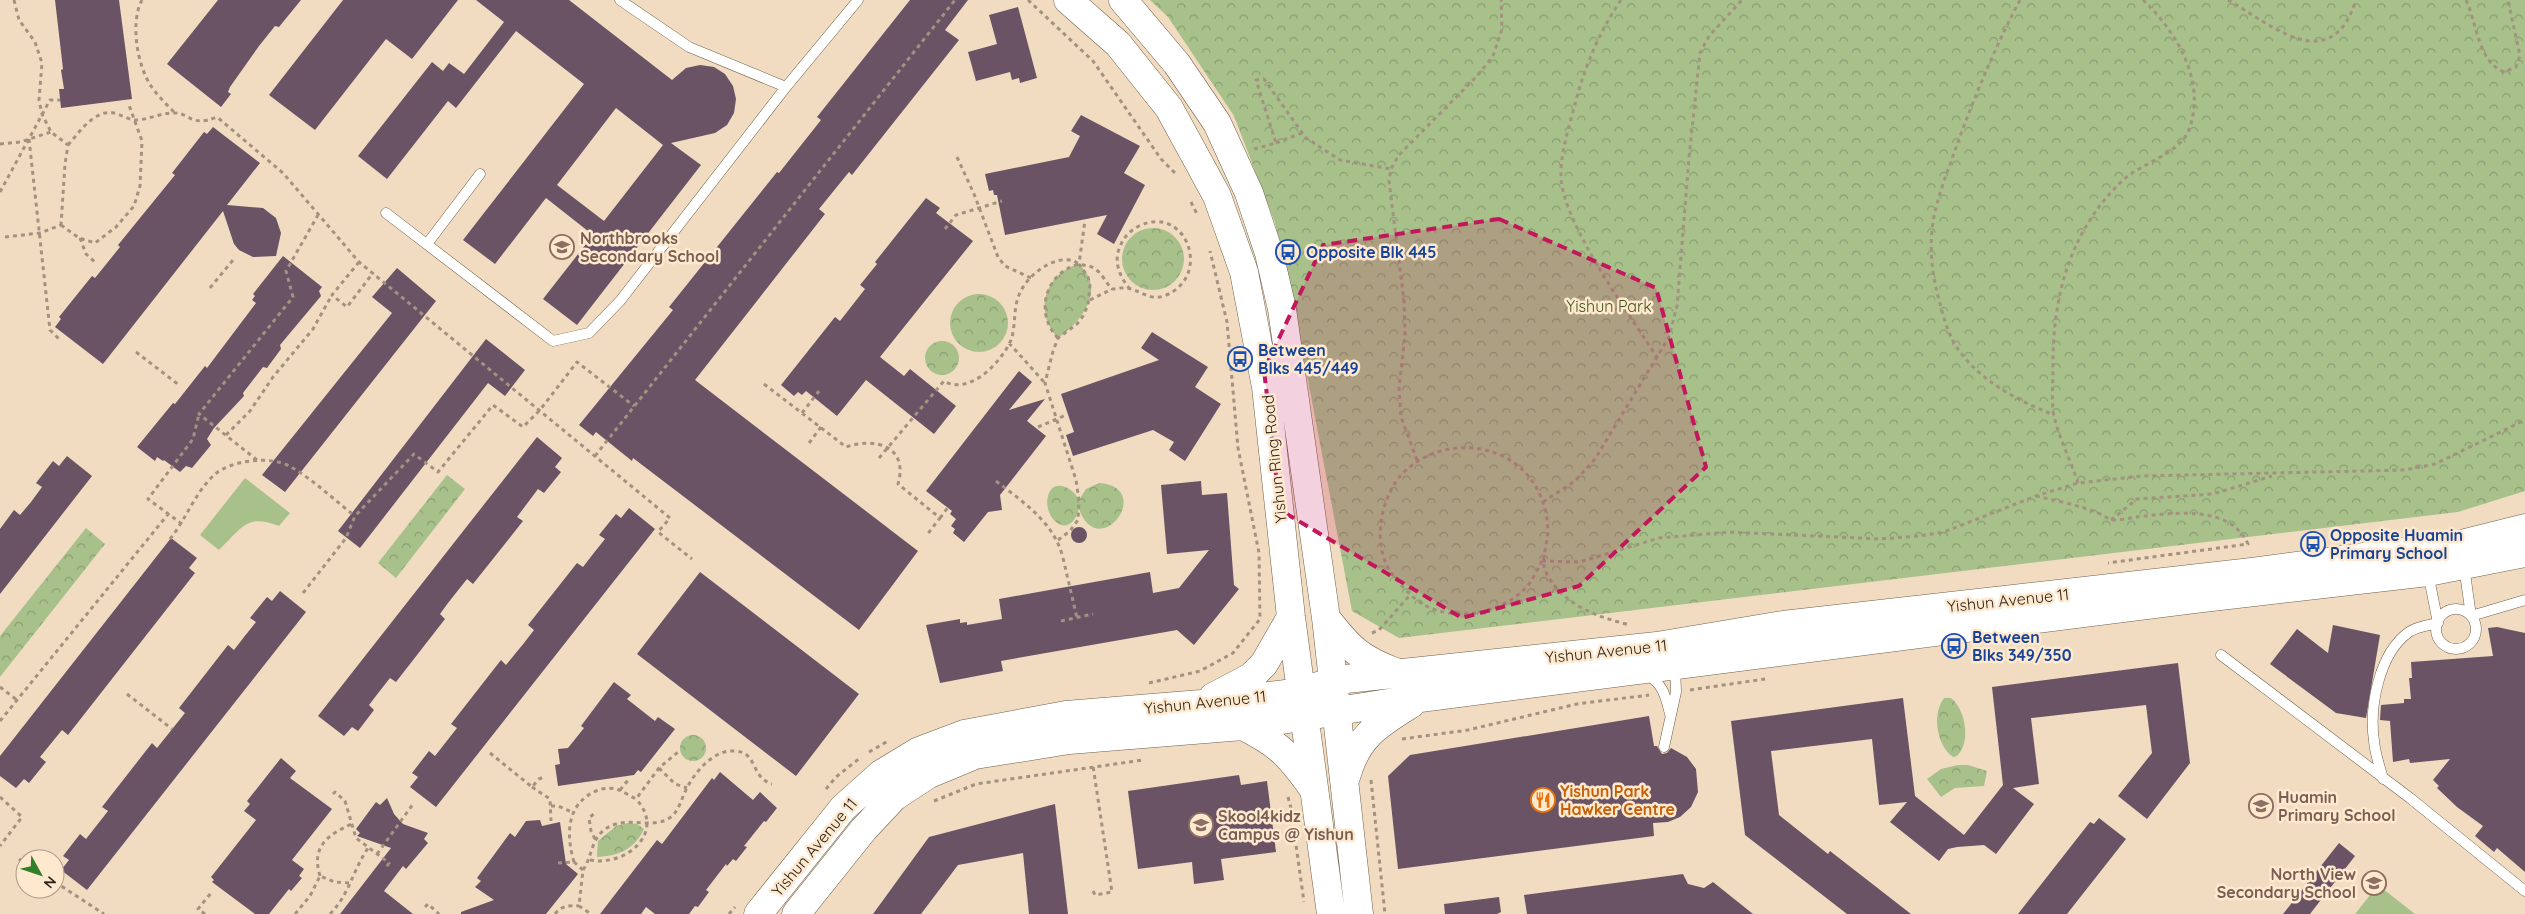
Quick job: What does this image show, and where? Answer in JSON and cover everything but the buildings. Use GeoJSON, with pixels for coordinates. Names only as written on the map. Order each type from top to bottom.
{"type":"FeatureCollection","features":[{"type":"Feature","properties":{"kind":"street","name":"Yishun Ring Road"},"geometry":{"type":"LineString","coordinates":[[1068,0],[1118,44],[1169,108],[1218,196],[1232,231],[1244,272],[1266,387],[1302,704],[1301,791],[1318,910]]}},
{"type":"Feature","properties":{"kind":"street","name":"Yishun Ring Road"},"geometry":{"type":"LineString","coordinates":[[1124,0],[1176,64],[1217,123],[1249,193],[1269,252],[1282,309],[1326,618],[1338,711],[1344,786],[1359,914]]}},
{"type":"Feature","properties":{"kind":"street","name":"Yishun Avenue 11"},"geometry":{"type":"LineString","coordinates":[[2463,555],[2525,528]]}},
{"type":"Feature","properties":{"kind":"street","name":"Yishun Avenue 11"},"geometry":{"type":"LineString","coordinates":[[749,906],[843,808],[881,774],[919,751],[964,734],[1066,715],[1201,704],[1302,704],[1338,711],[1420,698],[1630,672],[1666,656],[1783,624],[2192,580],[2427,561],[2463,555],[2525,553]]}},
{"type":"Feature","properties":{"kind":"street"},"geometry":{"type":"LineString","coordinates":[[1201,704],[1251,677],[1264,664],[1275,648],[1291,617]]}},
{"type":"Feature","properties":{"kind":"street"},"geometry":{"type":"LineString","coordinates":[[1326,618],[1353,651],[1372,663],[1400,673]]}},
{"type":"Feature","properties":{"kind":"street","name":"Yishun Avenue 11"},"geometry":{"type":"LineString","coordinates":[[796,914],[864,829],[894,797],[929,774],[975,755],[1069,740],[1243,726],[1302,704],[1334,682],[1442,669],[1666,656]]}},
{"type":"Feature","properties":{"kind":"street"},"geometry":{"type":"LineString","coordinates":[[1442,669],[1446,681],[1462,694]]}},
{"type":"Feature","properties":{"kind":"street"},"geometry":{"type":"LineString","coordinates":[[1344,786],[1351,759],[1363,739],[1378,725],[1420,698]]}},
{"type":"Feature","properties":{"kind":"street"},"geometry":{"type":"LineString","coordinates":[[1243,726],[1280,747],[1293,760],[1301,791]]}},
{"type":"Feature","properties":{"kind":"lane"},"geometry":{"type":"LineString","coordinates":[[620,0],[690,47],[786,87]]}},
{"type":"Feature","properties":{"kind":"lane"},"geometry":{"type":"LineString","coordinates":[[386,213],[553,341],[588,333],[620,301],[786,87],[858,0]]}},
{"type":"Feature","properties":{"kind":"lane"},"geometry":{"type":"LineString","coordinates":[[427,244],[480,174]]}},
{"type":"Feature","properties":{"kind":"lane"},"geometry":{"type":"LineString","coordinates":[[2427,561],[2438,623],[2437,630],[2441,642],[2453,649],[2460,648],[2466,646],[2475,636],[2476,629],[2471,616],[2463,555]]}},
{"type":"Feature","properties":{"kind":"lane"},"geometry":{"type":"LineString","coordinates":[[2471,616],[2525,600]]}},
{"type":"Feature","properties":{"kind":"lane"},"geometry":{"type":"LineString","coordinates":[[2383,779],[2374,741],[2375,702],[2381,672],[2390,651],[2410,632],[2438,623],[2445,613],[2456,609],[2467,612],[2471,616]]}},
{"type":"Feature","properties":{"kind":"lane"},"geometry":{"type":"LineString","coordinates":[[2221,655],[2525,891]]}},
{"type":"Feature","properties":{"kind":"lane"},"geometry":{"type":"LineString","coordinates":[[1664,747],[1676,692],[1666,656]]}},
{"type":"Feature","properties":{"kind":"lane"},"geometry":{"type":"LineString","coordinates":[[1630,672],[1649,676],[1665,693],[1671,717]]}},
{"type":"Feature","properties":{"kind":"path"},"geometry":{"type":"LineString","coordinates":[[14,0],[18,20],[35,42],[42,63],[39,100],[42,114],[51,132],[68,145]]}},
{"type":"Feature","properties":{"kind":"path"},"geometry":{"type":"LineString","coordinates":[[142,0],[137,12],[135,26],[142,64],[150,85],[175,112],[192,120],[206,121],[217,117],[283,173],[359,262],[670,518],[658,532],[692,559]]}},
{"type":"Feature","properties":{"kind":"path"},"geometry":{"type":"LineString","coordinates":[[595,456],[956,0]]}},
{"type":"Feature","properties":{"kind":"path"},"geometry":{"type":"LineString","coordinates":[[1028,0],[1093,61],[1161,159],[1182,180]]}},
{"type":"Feature","properties":{"kind":"path"},"geometry":{"type":"LineString","coordinates":[[1417,460],[1401,417],[1399,388],[1405,336],[1404,301],[1389,181],[1391,169],[1398,156],[1478,75],[1493,56],[1502,29],[1501,0]]}},
{"type":"Feature","properties":{"kind":"path"},"geometry":{"type":"LineString","coordinates":[[1621,0],[1605,23],[1580,85],[1563,155],[1561,179],[1580,234],[1658,359]]}},
{"type":"Feature","properties":{"kind":"path"},"geometry":{"type":"LineString","coordinates":[[1543,502],[1575,481],[1595,459],[1658,359],[1669,337],[1677,306],[1688,158],[1700,53],[1709,36],[1742,0]]}},
{"type":"Feature","properties":{"kind":"path"},"geometry":{"type":"LineString","coordinates":[[2020,0],[1978,89],[1943,184],[1933,223],[1932,268],[1947,328],[1964,355],[1988,379],[2010,394],[2054,415]]}},
{"type":"Feature","properties":{"kind":"path"},"geometry":{"type":"LineString","coordinates":[[2078,483],[2054,415],[2053,339],[2056,312],[2065,270],[2081,234],[2104,200],[2126,177],[2171,151],[2187,133],[2192,117],[2194,96],[2190,72],[2177,41],[2161,17],[2143,0]]}},
{"type":"Feature","properties":{"kind":"path"},"geometry":{"type":"LineString","coordinates":[[2228,0],[2286,35],[2306,42],[2321,41],[2333,37],[2350,17],[2356,0]]}},
{"type":"Feature","properties":{"kind":"path"},"geometry":{"type":"LineString","coordinates":[[2466,0],[2485,55],[2493,66],[2504,72],[2516,67],[2520,56],[2508,0]]}},
{"type":"Feature","properties":{"kind":"path"},"geometry":{"type":"LineString","coordinates":[[1276,143],[1256,80],[1264,79],[1306,138],[1340,160],[1391,169]]}},
{"type":"Feature","properties":{"kind":"path"},"geometry":{"type":"LineString","coordinates":[[0,192],[50,100],[60,100]]}},
{"type":"Feature","properties":{"kind":"path"},"geometry":{"type":"LineString","coordinates":[[61,224],[79,238],[95,242],[116,227],[134,206],[143,162],[142,141],[133,121],[130,106]]}},
{"type":"Feature","properties":{"kind":"path"},"geometry":{"type":"LineString","coordinates":[[61,224],[68,145],[82,128],[96,117],[110,112],[133,121],[175,112]]}},
{"type":"Feature","properties":{"kind":"path"},"geometry":{"type":"LineString","coordinates":[[0,144],[28,139],[51,132]]}},
{"type":"Feature","properties":{"kind":"path"},"geometry":{"type":"LineString","coordinates":[[1232,156],[1302,133]]}},
{"type":"Feature","properties":{"kind":"path"},"geometry":{"type":"LineString","coordinates":[[28,139],[50,330],[60,340]]}},
{"type":"Feature","properties":{"kind":"path"},"geometry":{"type":"LineString","coordinates":[[957,157],[998,256],[1005,266],[1031,278]]}},
{"type":"Feature","properties":{"kind":"path"},"geometry":{"type":"LineString","coordinates":[[1189,197],[1200,222]]}},
{"type":"Feature","properties":{"kind":"path"},"geometry":{"type":"LineString","coordinates":[[945,229],[956,215],[1002,201]]}},
{"type":"Feature","properties":{"kind":"path"},"geometry":{"type":"LineString","coordinates":[[182,524],[148,498],[193,438],[199,414],[293,297],[286,271],[318,215]]}},
{"type":"Feature","properties":{"kind":"path"},"geometry":{"type":"LineString","coordinates":[[1045,383],[1052,351],[1058,338],[1083,316],[1089,300],[1088,277],[1079,264],[1085,220]]}},
{"type":"Feature","properties":{"kind":"path"},"geometry":{"type":"LineString","coordinates":[[1089,300],[1112,289],[1129,288],[1142,295],[1162,297],[1181,285],[1191,267],[1189,247],[1186,239],[1176,228],[1158,222],[1145,223],[1130,231],[1125,237],[1118,253],[1117,261],[1121,276],[1129,288]]}},
{"type":"Feature","properties":{"kind":"path"},"geometry":{"type":"LineString","coordinates":[[5,237],[40,233],[61,224]]}},
{"type":"Feature","properties":{"kind":"path"},"geometry":{"type":"LineString","coordinates":[[79,238],[86,254],[97,264]]}},
{"type":"Feature","properties":{"kind":"path"},"geometry":{"type":"LineString","coordinates":[[1146,684],[1200,671],[1233,653],[1260,619],[1259,554],[1238,448],[1227,322],[1209,249]]}},
{"type":"Feature","properties":{"kind":"path"},"geometry":{"type":"LineString","coordinates":[[210,288],[233,260]]}},
{"type":"Feature","properties":{"kind":"path"},"geometry":{"type":"LineString","coordinates":[[879,458],[944,381],[952,386],[964,386],[974,381],[992,365],[1009,343],[1019,295],[1031,278],[1055,262],[1069,260],[1096,269],[1112,289]]}},
{"type":"Feature","properties":{"kind":"path"},"geometry":{"type":"LineString","coordinates":[[226,435],[250,411],[274,377],[313,329],[332,295],[359,262]]}},
{"type":"Feature","properties":{"kind":"path"},"geometry":{"type":"LineString","coordinates":[[1058,338],[1046,318],[1047,292],[1057,275],[1079,264]]}},
{"type":"Feature","properties":{"kind":"path"},"geometry":{"type":"LineString","coordinates":[[332,295],[347,307],[373,274]]}},
{"type":"Feature","properties":{"kind":"path"},"geometry":{"type":"LineString","coordinates":[[1009,343],[1045,383],[1076,480],[1079,501],[1078,520],[1070,531],[1058,540]]}},
{"type":"Feature","properties":{"kind":"path"},"geometry":{"type":"LineString","coordinates":[[136,352],[179,385]]}},
{"type":"Feature","properties":{"kind":"path"},"geometry":{"type":"LineString","coordinates":[[303,593],[346,538],[355,516],[414,454],[438,472],[493,405],[523,427],[540,410],[577,362],[634,406]]}},
{"type":"Feature","properties":{"kind":"path"},"geometry":{"type":"LineString","coordinates":[[764,384],[846,447],[868,441],[881,443],[888,448],[898,462],[900,476],[898,484],[940,518]]}},
{"type":"Feature","properties":{"kind":"path"},"geometry":{"type":"LineString","coordinates":[[802,413],[819,390]]}},
{"type":"Feature","properties":{"kind":"path"},"geometry":{"type":"LineString","coordinates":[[199,414],[257,460]]}},
{"type":"Feature","properties":{"kind":"path"},"geometry":{"type":"LineString","coordinates":[[1038,427],[1066,415]]}},
{"type":"Feature","properties":{"kind":"path"},"geometry":{"type":"LineString","coordinates":[[1542,561],[1580,562],[1659,538],[1730,532],[1880,539],[1919,536],[1944,532],[2036,496],[2078,483],[2142,476],[2405,470],[2435,464],[2525,420]]}},
{"type":"Feature","properties":{"kind":"path"},"geometry":{"type":"LineString","coordinates":[[809,443],[821,427]]}},
{"type":"Feature","properties":{"kind":"path"},"geometry":{"type":"LineString","coordinates":[[1466,446],[1491,451],[1513,462],[1531,480],[1543,502],[1547,520],[1547,539],[1542,561],[1529,584],[1509,601],[1484,612],[1458,614],[1432,609],[1410,596],[1392,576],[1382,552],[1380,526],[1386,500],[1399,477],[1417,460],[1442,449],[1466,446]]}},
{"type":"Feature","properties":{"kind":"path"},"geometry":{"type":"LineString","coordinates":[[170,539],[182,524],[197,496],[215,474],[241,462],[257,460],[290,466],[355,516]]}},
{"type":"Feature","properties":{"kind":"path"},"geometry":{"type":"LineString","coordinates":[[2111,520],[2138,499],[2213,494],[2278,474]]}},
{"type":"Feature","properties":{"kind":"path"},"geometry":{"type":"LineString","coordinates":[[996,481],[1034,511],[1058,540],[1077,618]]}},
{"type":"Feature","properties":{"kind":"path"},"geometry":{"type":"LineString","coordinates":[[2036,496],[2076,506],[2111,520],[2173,513],[2196,513],[2220,518],[2242,531],[2248,544]]}},
{"type":"Feature","properties":{"kind":"path"},"geometry":{"type":"LineString","coordinates":[[926,536],[949,506]]}},
{"type":"Feature","properties":{"kind":"path"},"geometry":{"type":"LineString","coordinates":[[0,721],[169,513]]}},
{"type":"Feature","properties":{"kind":"path"},"geometry":{"type":"LineString","coordinates":[[1542,561],[1552,583],[1574,604],[1587,612],[1630,624]]}},
{"type":"Feature","properties":{"kind":"path"},"geometry":{"type":"LineString","coordinates":[[1366,636],[1379,630],[1410,596]]}},
{"type":"Feature","properties":{"kind":"path"},"geometry":{"type":"LineString","coordinates":[[1061,621],[1093,614]]}},
{"type":"Feature","properties":{"kind":"path"},"geometry":{"type":"LineString","coordinates":[[1676,692],[1772,678]]}},
{"type":"Feature","properties":{"kind":"path"},"geometry":{"type":"LineString","coordinates":[[0,687],[17,700]]}},
{"type":"Feature","properties":{"kind":"path"},"geometry":{"type":"LineString","coordinates":[[1400,740],[1468,730],[1577,704],[1665,693]]}},
{"type":"Feature","properties":{"kind":"path"},"geometry":{"type":"LineString","coordinates":[[127,694],[172,729]]}},
{"type":"Feature","properties":{"kind":"path"},"geometry":{"type":"LineString","coordinates":[[824,792],[836,777],[880,744],[889,741]]}},
{"type":"Feature","properties":{"kind":"path"},"geometry":{"type":"LineString","coordinates":[[579,906],[583,870],[590,860],[595,839],[603,830],[616,823],[628,821],[646,823],[666,821],[674,814],[686,788],[702,767],[714,758],[728,751],[736,750],[750,757],[758,776],[772,784]]}},
{"type":"Feature","properties":{"kind":"path"},"geometry":{"type":"LineString","coordinates":[[636,799],[659,768],[678,752]]}},
{"type":"Feature","properties":{"kind":"path"},"geometry":{"type":"LineString","coordinates":[[490,753],[550,800],[552,821]]}},
{"type":"Feature","properties":{"kind":"path"},"geometry":{"type":"LineString","coordinates":[[928,803],[976,784],[1150,759]]}},
{"type":"Feature","properties":{"kind":"path"},"geometry":{"type":"LineString","coordinates":[[1093,766],[1112,892],[1095,895],[1093,891]]}},
{"type":"Feature","properties":{"kind":"path"},"geometry":{"type":"LineString","coordinates":[[659,768],[675,784],[686,788]]}},
{"type":"Feature","properties":{"kind":"path"},"geometry":{"type":"LineString","coordinates":[[1371,775],[1385,914]]}},
{"type":"Feature","properties":{"kind":"path"},"geometry":{"type":"LineString","coordinates":[[532,787],[538,779],[544,777]]}},
{"type":"Feature","properties":{"kind":"path"},"geometry":{"type":"LineString","coordinates":[[620,790],[629,779]]}},
{"type":"Feature","properties":{"kind":"path"},"geometry":{"type":"LineString","coordinates":[[583,870],[574,862],[569,825],[572,812],[589,794],[610,788],[620,790],[636,799],[642,806],[646,832],[632,852],[608,862],[590,860]]}},
{"type":"Feature","properties":{"kind":"path"},"geometry":{"type":"LineString","coordinates":[[1293,820],[1301,791]]}},
{"type":"Feature","properties":{"kind":"path"},"geometry":{"type":"LineString","coordinates":[[333,794],[336,792],[346,801],[356,838],[389,863],[386,868]]}},
{"type":"Feature","properties":{"kind":"path"},"geometry":{"type":"LineString","coordinates":[[0,797],[22,817],[0,846]]}},
{"type":"Feature","properties":{"kind":"path"},"geometry":{"type":"LineString","coordinates":[[376,854],[414,804]]}},
{"type":"Feature","properties":{"kind":"path"},"geometry":{"type":"LineString","coordinates":[[551,806],[558,806],[572,812]]}},
{"type":"Feature","properties":{"kind":"path"},"geometry":{"type":"LineString","coordinates":[[595,839],[591,831],[589,818],[596,812]]}},
{"type":"Feature","properties":{"kind":"path"},"geometry":{"type":"LineString","coordinates":[[295,914],[310,896],[320,876],[316,863],[320,846],[340,829],[352,824]]}},
{"type":"Feature","properties":{"kind":"path"},"geometry":{"type":"LineString","coordinates":[[1294,830],[1318,910]]}},
{"type":"Feature","properties":{"kind":"path"},"geometry":{"type":"LineString","coordinates":[[330,914],[346,894],[358,863],[368,848]]}},
{"type":"Feature","properties":{"kind":"path"},"geometry":{"type":"LineString","coordinates":[[558,863],[574,862]]}},
{"type":"Feature","properties":{"kind":"path"},"geometry":{"type":"LineString","coordinates":[[320,876],[334,882],[351,882]]}},
{"type":"Feature","properties":{"kind":"path"},"geometry":{"type":"LineString","coordinates":[[65,889],[104,914]]}},
{"type":"Feature","properties":{"kind":"path"},"geometry":{"type":"LineString","coordinates":[[205,914],[198,909],[211,893]]}},
{"type":"Feature","properties":{"kind":"path"},"geometry":{"type":"LineString","coordinates":[[425,907],[428,904],[439,914]]}},
{"type":"Feature","properties":{"kind":"path"},"geometry":{"type":"LineString","coordinates":[[555,914],[559,909],[569,905],[579,906],[591,914]]}},
{"type":"Feature","properties":{"kind":"path"},"geometry":{"type":"LineString","coordinates":[[729,914],[749,906]]}},
{"type":"Feature","properties":{"kind":"highlighted area"},"geometry":{"type":"Polygon","coordinates":[[[1499,219],[1656,288],[1706,467],[1579,586],[1462,618],[1280,510],[1264,370],[1323,245],[1499,219]]]}},
{"type":"Feature","properties":{"kind":"green space","name":"Yishun Park"},"geometry":{"type":"Polygon","coordinates":[[[1150,0],[2525,0],[2525,491],[2458,512],[1399,638],[1352,611],[1297,323],[1275,223],[1234,116],[1168,17],[1150,0]]]}},
{"type":"Feature","properties":{"kind":"green space"},"geometry":{"type":"Polygon","coordinates":[[[1153,228],[1165,230],[1175,237],[1182,247],[1184,259],[1182,271],[1175,281],[1165,288],[1153,290],[1141,288],[1131,281],[1124,271],[1122,259],[1124,247],[1131,237],[1141,230],[1153,228]]]}},
{"type":"Feature","properties":{"kind":"green space"},"geometry":{"type":"Polygon","coordinates":[[[1079,264],[1087,274],[1091,284],[1091,295],[1088,305],[1082,314],[1058,338],[1050,328],[1046,317],[1046,295],[1058,276],[1067,269],[1079,264]]]}},
{"type":"Feature","properties":{"kind":"green space"},"geometry":{"type":"Polygon","coordinates":[[[973,294],[985,294],[1000,302],[1008,317],[1008,329],[1000,344],[985,352],[973,352],[958,344],[950,329],[950,317],[958,302],[973,294]]]}},
{"type":"Feature","properties":{"kind":"green space"},"geometry":{"type":"Polygon","coordinates":[[[942,341],[949,342],[954,346],[958,351],[958,365],[954,370],[949,374],[942,375],[935,374],[930,370],[926,365],[925,358],[926,351],[930,346],[935,342],[942,341]]]}},
{"type":"Feature","properties":{"kind":"green space"},"geometry":{"type":"Polygon","coordinates":[[[447,475],[465,489],[396,578],[378,563],[447,475]]]}},
{"type":"Feature","properties":{"kind":"green space"},"geometry":{"type":"Polygon","coordinates":[[[245,478],[290,513],[279,526],[259,521],[246,525],[219,550],[200,535],[245,478]]]}},
{"type":"Feature","properties":{"kind":"green space"},"geometry":{"type":"Polygon","coordinates":[[[1099,483],[1115,488],[1123,496],[1123,507],[1118,518],[1109,526],[1099,529],[1088,524],[1079,509],[1075,519],[1069,524],[1063,525],[1058,523],[1049,512],[1048,496],[1054,487],[1064,486],[1068,488],[1079,500],[1086,489],[1099,483]]]}},
{"type":"Feature","properties":{"kind":"green space"},"geometry":{"type":"Polygon","coordinates":[[[86,528],[105,544],[0,677],[0,636],[86,528]]]}},
{"type":"Feature","properties":{"kind":"green space"},"geometry":{"type":"Polygon","coordinates":[[[1944,698],[1951,698],[1956,703],[1965,726],[1964,743],[1957,756],[1953,757],[1943,745],[1938,729],[1938,712],[1944,698]]]}},
{"type":"Feature","properties":{"kind":"green space"},"geometry":{"type":"Polygon","coordinates":[[[693,735],[703,738],[706,748],[703,758],[693,761],[683,758],[680,748],[683,738],[693,735]]]}},
{"type":"Feature","properties":{"kind":"green space"},"geometry":{"type":"Polygon","coordinates":[[[1968,765],[1987,771],[1984,786],[1955,788],[1941,797],[1927,779],[1941,769],[1968,765]]]}},
{"type":"Feature","properties":{"kind":"green space"},"geometry":{"type":"Polygon","coordinates":[[[628,823],[637,824],[644,829],[635,842],[618,853],[597,857],[598,841],[616,826],[628,823]]]}},
{"type":"Feature","properties":{"kind":"green space"},"geometry":{"type":"Polygon","coordinates":[[[2378,885],[2415,914],[2355,914],[2378,885]]]}},
{"type":"Feature","properties":{"kind":"place","name":"Northbrooks Secondary School"},"geometry":{"type":"Point","coordinates":[562,247]}},
{"type":"Feature","properties":{"kind":"place","name":"Opposite Blk 445"},"geometry":{"type":"Point","coordinates":[1288,252]}},
{"type":"Feature","properties":{"kind":"place","name":"Between Blks 445/449"},"geometry":{"type":"Point","coordinates":[1240,359]}},
{"type":"Feature","properties":{"kind":"place","name":"Opposite Huamin Primary School"},"geometry":{"type":"Point","coordinates":[2313,544]}},
{"type":"Feature","properties":{"kind":"place","name":"Between Blks 349/350"},"geometry":{"type":"Point","coordinates":[1954,646]}},
{"type":"Feature","properties":{"kind":"place","name":"Yishun Park Hawker Centre"},"geometry":{"type":"Point","coordinates":[1543,800]}},
{"type":"Feature","properties":{"kind":"place","name":"Huamin Primary School"},"geometry":{"type":"Point","coordinates":[2261,806]}},
{"type":"Feature","properties":{"kind":"place","name":"Skool4kidz Campus @ Yishun"},"geometry":{"type":"Point","coordinates":[1201,825]}},
{"type":"Feature","properties":{"kind":"place","name":"North View Secondary School"},"geometry":{"type":"Point","coordinates":[2374,883]}}]}
